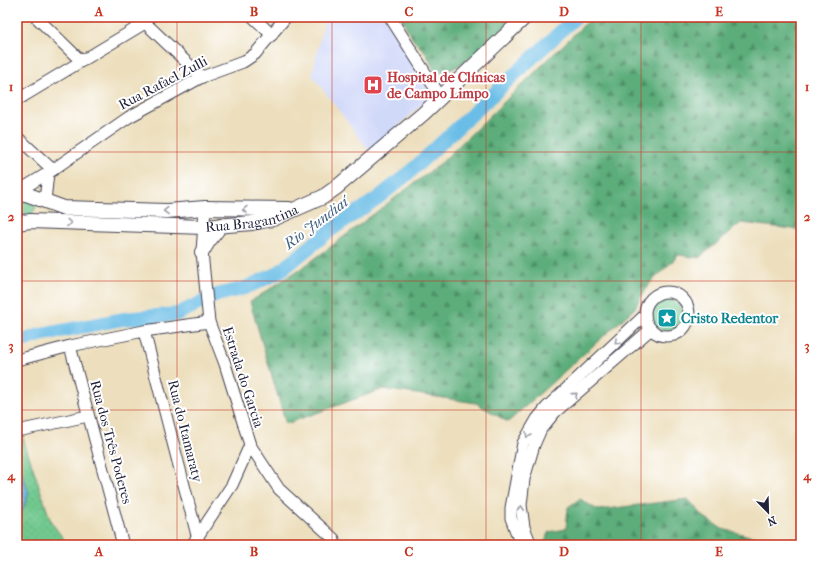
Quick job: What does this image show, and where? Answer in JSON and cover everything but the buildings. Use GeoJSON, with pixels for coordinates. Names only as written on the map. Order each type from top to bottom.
{"type":"FeatureCollection","features":[{"type":"Feature","properties":{"kind":"main road"},"geometry":{"type":"LineString","coordinates":[[298,208],[324,196],[379,153],[525,17]]}},
{"type":"Feature","properties":{"kind":"main road","name":"Rua Bragantina"},"geometry":{"type":"LineString","coordinates":[[17,193],[26,194],[64,208],[167,211],[205,208],[233,210],[298,208]]}},
{"type":"Feature","properties":{"kind":"main road"},"geometry":{"type":"LineString","coordinates":[[23,222],[40,214],[45,201]]}},
{"type":"Feature","properties":{"kind":"main road","name":"Rua Bragantina"},"geometry":{"type":"LineString","coordinates":[[23,222],[204,227],[273,219],[298,208]]}},
{"type":"Feature","properties":{"kind":"main road"},"geometry":{"type":"LineString","coordinates":[[202,252],[210,238],[221,225]]}},
{"type":"Feature","properties":{"kind":"street"},"geometry":{"type":"LineString","coordinates":[[36,17],[81,61]]}},
{"type":"Feature","properties":{"kind":"street"},"geometry":{"type":"LineString","coordinates":[[253,17],[272,35]]}},
{"type":"Feature","properties":{"kind":"street","name":"Rua Rafael Zulli"},"geometry":{"type":"LineString","coordinates":[[17,193],[129,117],[202,76],[243,62],[255,54],[286,17]]}},
{"type":"Feature","properties":{"kind":"street"},"geometry":{"type":"LineString","coordinates":[[390,17],[440,96]]}},
{"type":"Feature","properties":{"kind":"street"},"geometry":{"type":"LineString","coordinates":[[17,100],[81,61],[142,20],[202,76]]}},
{"type":"Feature","properties":{"kind":"street"},"geometry":{"type":"LineString","coordinates":[[17,137],[50,171],[45,201]]}},
{"type":"Feature","properties":{"kind":"street","name":"Estrada do Garcia"},"geometry":{"type":"LineString","coordinates":[[195,542],[232,485],[250,445],[225,364],[209,322],[202,252],[205,208]]}},
{"type":"Feature","properties":{"kind":"street"},"geometry":{"type":"LineString","coordinates":[[530,545],[521,515],[520,477],[523,443],[537,419],[547,406],[645,315],[649,302],[659,293],[673,292],[679,295],[688,306],[689,319],[682,331],[676,334],[662,336],[651,329],[645,315]]}},
{"type":"Feature","properties":{"kind":"street"},"geometry":{"type":"LineString","coordinates":[[17,360],[70,346],[144,331],[209,322]]}},
{"type":"Feature","properties":{"kind":"street"},"geometry":{"type":"LineString","coordinates":[[520,545],[511,518],[520,477],[541,429],[555,412],[651,329]]}},
{"type":"Feature","properties":{"kind":"street","name":"Rua do Itamaraty"},"geometry":{"type":"LineString","coordinates":[[144,331],[195,542]]}},
{"type":"Feature","properties":{"kind":"street","name":"Rua dos Três Poderes"},"geometry":{"type":"LineString","coordinates":[[70,346],[123,545]]}},
{"type":"Feature","properties":{"kind":"street"},"geometry":{"type":"LineString","coordinates":[[22,430],[88,416]]}},
{"type":"Feature","properties":{"kind":"street"},"geometry":{"type":"LineString","coordinates":[[250,445],[279,489],[334,539]]}},
{"type":"Feature","properties":{"kind":"shaded area","name":"Hospital de Clínicas de Campo Limpo"},"geometry":{"type":"Polygon","coordinates":[[[325,17],[386,17],[432,95],[370,152],[312,75],[325,17]]]}},
{"type":"Feature","properties":{"kind":"green space"},"geometry":{"type":"Polygon","coordinates":[[[401,17],[516,17],[466,61],[455,68],[444,72],[435,72],[426,53],[413,40],[401,17]]]}},
{"type":"Feature","properties":{"kind":"green space"},"geometry":{"type":"Polygon","coordinates":[[[592,17],[801,17],[801,230],[741,223],[699,258],[679,255],[650,283],[634,309],[508,422],[476,403],[383,389],[286,424],[250,302],[309,263],[441,163],[592,17]]]}},
{"type":"Feature","properties":{"kind":"green space"},"geometry":{"type":"Polygon","coordinates":[[[17,199],[33,201],[36,207],[32,214],[17,217],[17,199]]]}},
{"type":"Feature","properties":{"kind":"green space"},"geometry":{"type":"Polygon","coordinates":[[[664,299],[670,299],[679,303],[683,315],[679,327],[670,331],[664,331],[655,327],[651,318],[651,312],[655,303],[664,299]]]}},
{"type":"Feature","properties":{"kind":"green space"},"geometry":{"type":"Polygon","coordinates":[[[17,428],[23,438],[51,522],[68,545],[17,545],[17,428]]]}},
{"type":"Feature","properties":{"kind":"green space"},"geometry":{"type":"Polygon","coordinates":[[[580,499],[598,510],[688,499],[703,516],[722,529],[770,541],[775,545],[549,545],[545,541],[549,532],[566,529],[568,507],[580,499]]]}},
{"type":"Feature","properties":{"kind":"water"},"geometry":{"type":"Polygon","coordinates":[[[17,460],[29,493],[20,517],[17,516],[17,460]]]}},
{"type":"Feature","properties":{"kind":"waterway","name":"Rio Jundiaí"},"geometry":{"type":"LineString","coordinates":[[17,343],[40,335],[123,319],[177,314],[217,295],[245,288],[278,273],[328,232],[378,198],[410,172],[576,17]]}},
{"type":"Feature","properties":{"kind":"place","name":"Hospital de Clínicas de Campo Limpo"},"geometry":{"type":"Point","coordinates":[373,85]}},
{"type":"Feature","properties":{"kind":"place","name":"Cristo Redentor"},"geometry":{"type":"Point","coordinates":[667,318]}}]}
